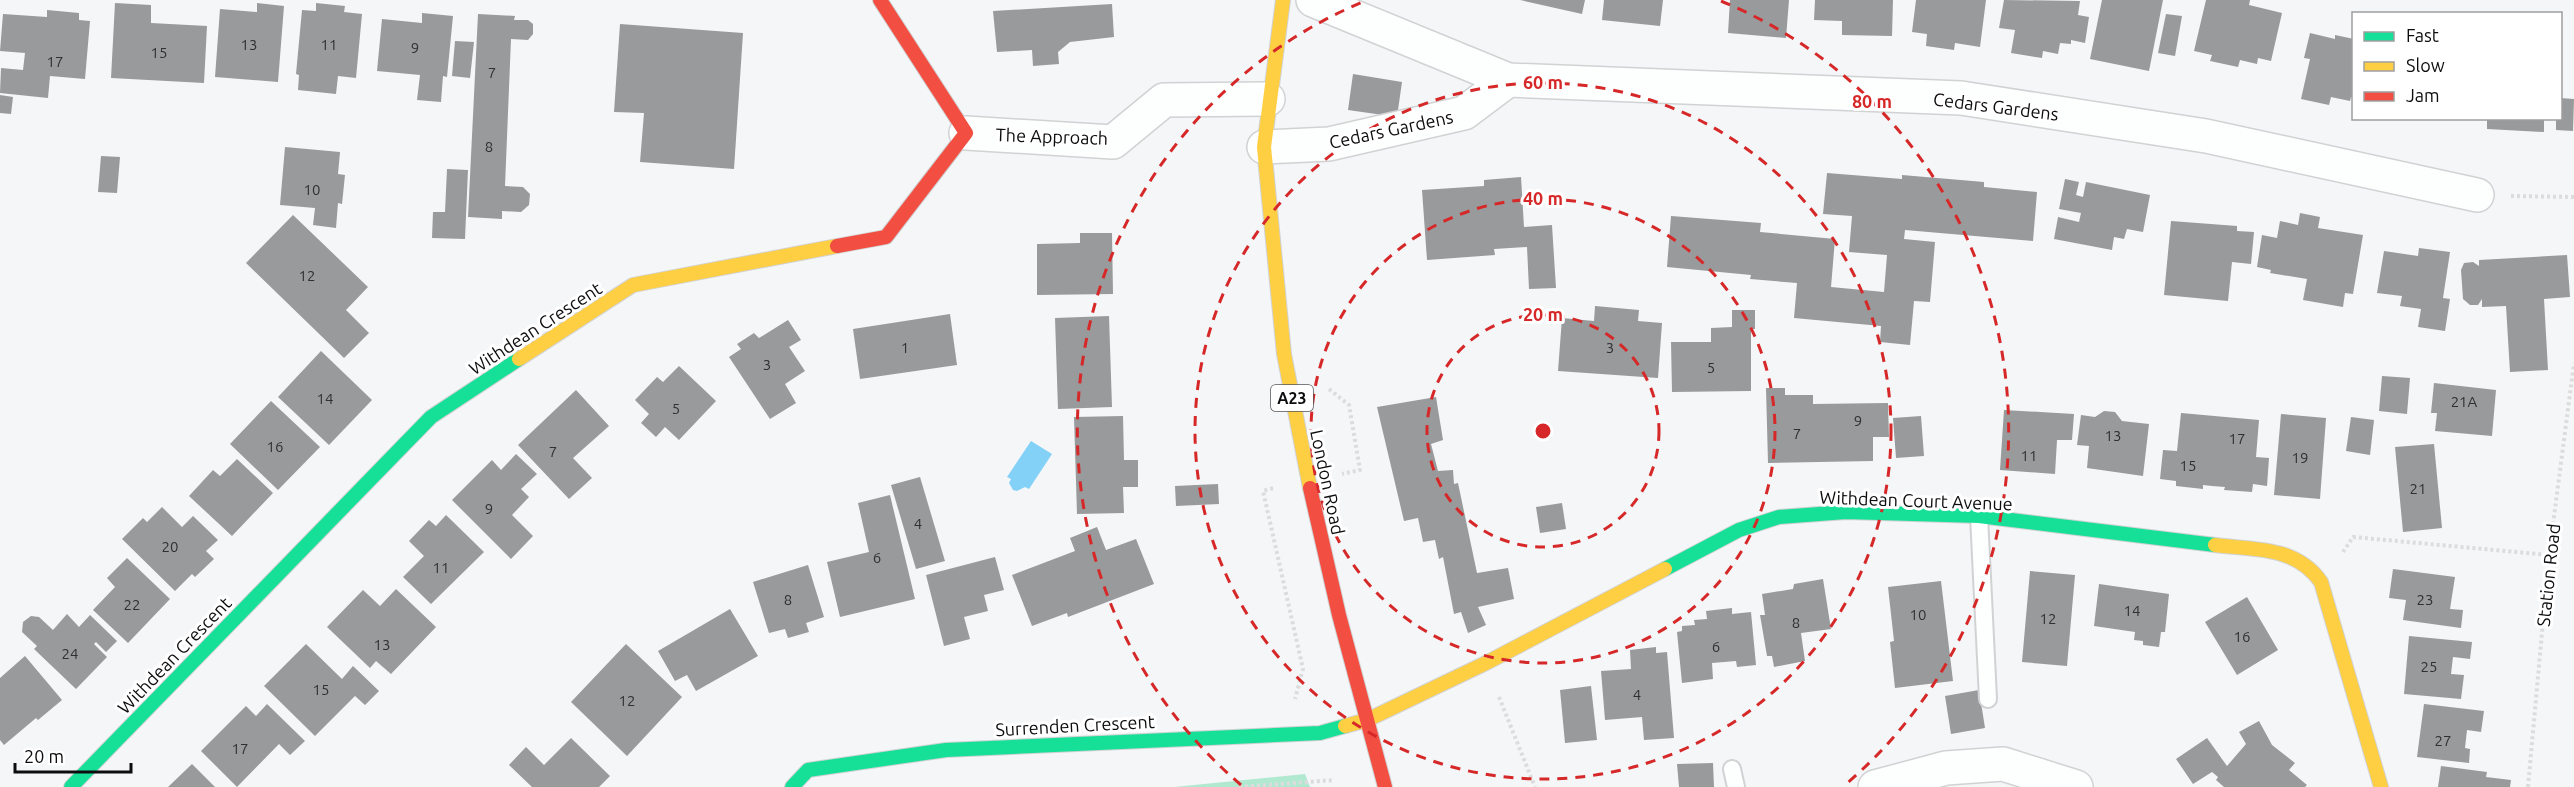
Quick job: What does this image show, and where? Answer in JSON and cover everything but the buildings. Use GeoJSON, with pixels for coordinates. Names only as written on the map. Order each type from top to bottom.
{"type":"FeatureCollection","features":[{"type":"Feature","properties":{"kind":"main road"},"geometry":{"type":"LineString","coordinates":[[880,0],[966,133]]}},
{"type":"Feature","properties":{"kind":"main road","name":"London Road"},"geometry":{"type":"LineString","coordinates":[[1283,0],[1268,99],[1264,147],[1284,354],[1319,525],[1385,787]]}},
{"type":"Feature","properties":{"kind":"main road","name":"Withdean Crescent"},"geometry":{"type":"LineString","coordinates":[[71,787],[431,417],[633,285],[886,237],[966,133]]}},
{"type":"Feature","properties":{"kind":"main road","name":"Withdean Court Avenue"},"geometry":{"type":"LineString","coordinates":[[1367,720],[1486,663],[1739,530],[1779,517],[1846,512],[1979,516],[2286,554],[2301,559],[2311,567],[2321,582],[2381,787]]}},
{"type":"Feature","properties":{"kind":"main road","name":"Surrenden Crescent"},"geometry":{"type":"LineString","coordinates":[[808,770],[946,750],[1320,733],[1367,720]]}},
{"type":"Feature","properties":{"kind":"main road"},"geometry":{"type":"LineString","coordinates":[[792,787],[808,770]]}},
{"type":"Feature","properties":{"kind":"street","name":"Cedars Gardens"},"geometry":{"type":"LineString","coordinates":[[1313,0],[1508,80],[1961,98],[2206,136],[2477,195]]}},
{"type":"Feature","properties":{"kind":"street","name":"Cedars Gardens"},"geometry":{"type":"LineString","coordinates":[[1264,147],[1329,144],[1464,113],[1508,80]]}},
{"type":"Feature","properties":{"kind":"street","name":"The Approach"},"geometry":{"type":"LineString","coordinates":[[966,133],[1113,142],[1164,100],[1268,99]]}},
{"type":"Feature","properties":{"kind":"street"},"geometry":{"type":"LineString","coordinates":[[1875,787],[1949,777],[2003,764],[2076,787]]}},
{"type":"Feature","properties":{"kind":"lane"},"geometry":{"type":"LineString","coordinates":[[1979,516],[1988,699]]}},
{"type":"Feature","properties":{"kind":"lane"},"geometry":{"type":"LineString","coordinates":[[1732,769],[1736,787]]}},
{"type":"Feature","properties":{"kind":"lane"},"geometry":{"type":"LineString","coordinates":[[808,770],[817,787]]}},
{"type":"Feature","properties":{"kind":"path"},"geometry":{"type":"LineString","coordinates":[[2548,196],[2574,196]]}},
{"type":"Feature","properties":{"kind":"path","name":"Station Road"},"geometry":{"type":"LineString","coordinates":[[2528,787],[2549,555],[2574,363]]}},
{"type":"Feature","properties":{"kind":"path"},"geometry":{"type":"LineString","coordinates":[[1349,405],[1360,470]]}},
{"type":"Feature","properties":{"kind":"path"},"geometry":{"type":"LineString","coordinates":[[1263,491],[1303,669]]}},
{"type":"Feature","properties":{"kind":"path"},"geometry":{"type":"LineString","coordinates":[[2321,582],[2353,537],[2549,555]]}},
{"type":"Feature","properties":{"kind":"path"},"geometry":{"type":"LineString","coordinates":[[1486,663],[1535,787]]}},
{"type":"Feature","properties":{"kind":"path"},"geometry":{"type":"LineString","coordinates":[[1239,787],[1334,780]]}},
{"type":"Feature","properties":{"kind":"green space"},"geometry":{"type":"Polygon","coordinates":[[[1305,774],[1310,787],[1174,787],[1305,774]]]}},
{"type":"Feature","properties":{"kind":"water"},"geometry":{"type":"Polygon","coordinates":[[[1031,441],[1052,454],[1029,489],[1025,487],[1017,491],[1013,490],[1009,483],[1011,479],[1007,477],[1031,441]]]}},
{"type":"Feature","properties":{"kind":"traffic: fast"},"geometry":{"type":"LineString","coordinates":[[71,787],[431,417],[519,359]]}},
{"type":"Feature","properties":{"kind":"traffic: fast"},"geometry":{"type":"LineString","coordinates":[[1665,569],[1739,530],[1779,517],[1846,512],[1979,516],[2215,545]]}},
{"type":"Feature","properties":{"kind":"traffic: fast"},"geometry":{"type":"LineString","coordinates":[[792,787],[808,770],[946,750],[1320,733],[1345,726]]}},
{"type":"Feature","properties":{"kind":"traffic: slow"},"geometry":{"type":"LineString","coordinates":[[1283,0],[1264,147],[1284,354],[1310,488]]}},
{"type":"Feature","properties":{"kind":"traffic: slow"},"geometry":{"type":"LineString","coordinates":[[519,359],[633,285],[837,246]]}},
{"type":"Feature","properties":{"kind":"traffic: slow"},"geometry":{"type":"LineString","coordinates":[[2215,545],[2260,549],[2287,556],[2311,570],[2321,582],[2381,787]]}},
{"type":"Feature","properties":{"kind":"traffic: slow"},"geometry":{"type":"LineString","coordinates":[[1345,726],[1367,720],[1486,663],[1665,569]]}},
{"type":"Feature","properties":{"kind":"traffic: jam"},"geometry":{"type":"LineString","coordinates":[[837,246],[886,237],[966,133],[880,0]]}},
{"type":"Feature","properties":{"kind":"traffic: jam"},"geometry":{"type":"LineString","coordinates":[[1310,488],[1339,615],[1385,787]]}}]}
